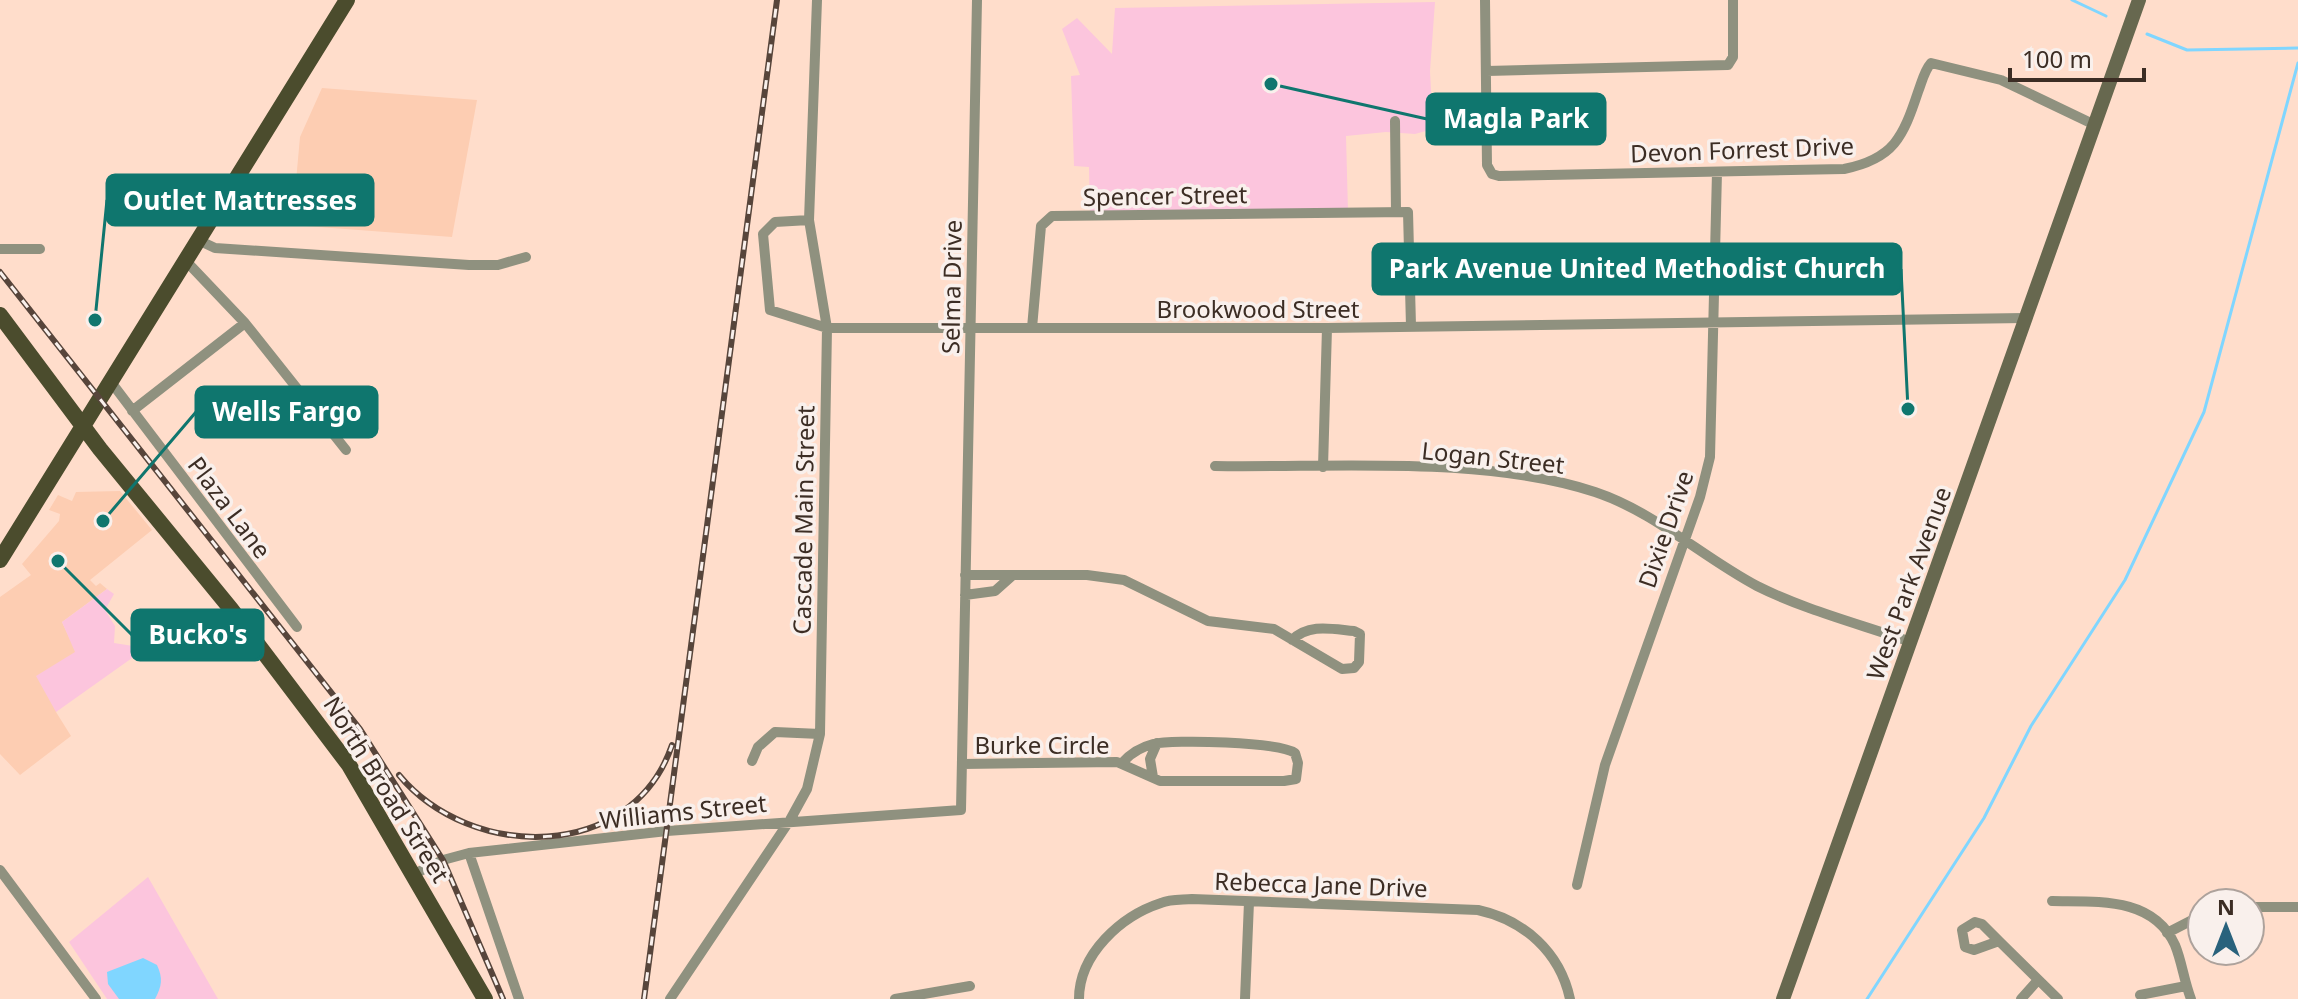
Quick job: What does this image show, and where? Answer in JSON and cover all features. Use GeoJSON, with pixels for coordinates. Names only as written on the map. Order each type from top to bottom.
{"type":"FeatureCollection","features":[{"type":"Feature","properties":{"kind":"main road"},"geometry":{"type":"LineString","coordinates":[[0,560],[347,0]]}},
{"type":"Feature","properties":{"kind":"main road","name":"West Park Avenue"},"geometry":{"type":"LineString","coordinates":[[1783,999],[2139,0]]}},
{"type":"Feature","properties":{"kind":"main road","name":"North Broad Street"},"geometry":{"type":"LineString","coordinates":[[0,315],[349,765],[485,999]]}},
{"type":"Feature","properties":{"kind":"street","name":"Cascade Main Street"},"geometry":{"type":"LineString","coordinates":[[670,999],[790,820],[807,789],[820,734],[827,328],[809,220],[817,0]]}},
{"type":"Feature","properties":{"kind":"street","name":"Selma Drive"},"geometry":{"type":"LineString","coordinates":[[961,810],[977,0]]}},
{"type":"Feature","properties":{"kind":"street","name":"Devon Forrest Drive"},"geometry":{"type":"LineString","coordinates":[[1485,0],[1487,165],[1492,174],[1844,169],[1880,158],[1906,127],[1931,63],[2001,80],[2095,125]]}},
{"type":"Feature","properties":{"kind":"street"},"geometry":{"type":"LineString","coordinates":[[1487,71],[1728,65],[1733,57],[1733,0]]}},
{"type":"Feature","properties":{"kind":"street"},"geometry":{"type":"LineString","coordinates":[[1395,121],[1396,212],[1408,212],[1411,326]]}},
{"type":"Feature","properties":{"kind":"street","name":"Dixie Drive"},"geometry":{"type":"LineString","coordinates":[[1577,885],[1598,788],[1710,457],[1717,172]]}},
{"type":"Feature","properties":{"kind":"street","name":"Spencer Street"},"geometry":{"type":"LineString","coordinates":[[1032,328],[1041,226],[1052,216],[1396,212]]}},
{"type":"Feature","properties":{"kind":"street","name":"Brookwood Street"},"geometry":{"type":"LineString","coordinates":[[809,220],[775,222],[763,234],[770,310],[827,328],[1327,328],[2025,318]]}},
{"type":"Feature","properties":{"kind":"street"},"geometry":{"type":"LineString","coordinates":[[198,240],[215,248],[469,265],[498,265],[526,257]]}},
{"type":"Feature","properties":{"kind":"street"},"geometry":{"type":"LineString","coordinates":[[0,249],[40,249]]}},
{"type":"Feature","properties":{"kind":"street"},"geometry":{"type":"LineString","coordinates":[[186,261],[245,323],[346,450]]}},
{"type":"Feature","properties":{"kind":"street"},"geometry":{"type":"LineString","coordinates":[[132,411],[245,323]]}},
{"type":"Feature","properties":{"kind":"street"},"geometry":{"type":"LineString","coordinates":[[1323,467],[1327,328]]}},
{"type":"Feature","properties":{"kind":"street","name":"Plaza Lane"},"geometry":{"type":"LineString","coordinates":[[111,382],[297,627]]}},
{"type":"Feature","properties":{"kind":"street","name":"Logan Street"},"geometry":{"type":"LineString","coordinates":[[1215,466],[1432,468],[1561,482],[1633,507],[1783,598],[1911,642]]}},
{"type":"Feature","properties":{"kind":"street"},"geometry":{"type":"LineString","coordinates":[[965,575],[1087,575],[1124,580],[1192,615],[1274,629],[1292,640],[1342,669],[1354,668],[1359,662],[1360,634],[1354,631],[1312,628],[1301,630],[1292,640]]}},
{"type":"Feature","properties":{"kind":"street"},"geometry":{"type":"LineString","coordinates":[[965,595],[995,591],[1013,575]]}},
{"type":"Feature","properties":{"kind":"street"},"geometry":{"type":"LineString","coordinates":[[752,761],[758,747],[775,732],[820,734]]}},
{"type":"Feature","properties":{"kind":"street"},"geometry":{"type":"LineString","coordinates":[[1153,777],[1150,759],[1157,743]]}},
{"type":"Feature","properties":{"kind":"street","name":"Burke Circle"},"geometry":{"type":"LineString","coordinates":[[962,764],[1122,763],[1160,781],[1284,781],[1296,779],[1298,773],[1297,757],[1284,747],[1157,743],[1137,750],[1122,763]]}},
{"type":"Feature","properties":{"kind":"street","name":"Williams Street"},"geometry":{"type":"LineString","coordinates":[[414,874],[443,860],[469,853],[790,820],[961,810]]}},
{"type":"Feature","properties":{"kind":"street"},"geometry":{"type":"LineString","coordinates":[[469,853],[519,999]]}},
{"type":"Feature","properties":{"kind":"street"},"geometry":{"type":"LineString","coordinates":[[0,870],[96,999]]}},
{"type":"Feature","properties":{"kind":"street","name":"Rebecca Jane Drive"},"geometry":{"type":"LineString","coordinates":[[1079,999],[1084,974],[1094,953],[1110,934],[1134,916],[1162,902],[1192,899],[1478,910],[1496,914],[1537,939],[1554,959],[1566,982],[1570,999]]}},
{"type":"Feature","properties":{"kind":"street"},"geometry":{"type":"LineString","coordinates":[[2052,901],[2113,902],[2150,915],[2174,944],[2191,999]]}},
{"type":"Feature","properties":{"kind":"street"},"geometry":{"type":"LineString","coordinates":[[1245,999],[1249,902]]}},
{"type":"Feature","properties":{"kind":"street"},"geometry":{"type":"LineString","coordinates":[[2266,907],[2298,907]]}},
{"type":"Feature","properties":{"kind":"street"},"geometry":{"type":"LineString","coordinates":[[2167,933],[2186,923]]}},
{"type":"Feature","properties":{"kind":"street"},"geometry":{"type":"LineString","coordinates":[[1999,941],[2058,999]]}},
{"type":"Feature","properties":{"kind":"street"},"geometry":{"type":"LineString","coordinates":[[2021,999],[2038,980]]}},
{"type":"Feature","properties":{"kind":"street"},"geometry":{"type":"LineString","coordinates":[[895,999],[970,986]]}},
{"type":"Feature","properties":{"kind":"street"},"geometry":{"type":"LineString","coordinates":[[2140,995],[2186,986]]}},
{"type":"Feature","properties":{"kind":"shaded area"},"geometry":{"type":"Polygon","coordinates":[[[1435,2],[1430,71],[1433,129],[1415,134],[1386,132],[1346,136],[1348,212],[1090,216],[1089,167],[1074,166],[1071,76],[1080,75],[1062,29],[1077,18],[1112,54],[1115,8],[1435,2]]]}},
{"type":"Feature","properties":{"kind":"shaded area"},"geometry":{"type":"Polygon","coordinates":[[[322,88],[477,100],[452,237],[292,225],[300,137],[322,88]]]}},
{"type":"Feature","properties":{"kind":"shaded area"},"geometry":{"type":"Polygon","coordinates":[[[120,491],[152,530],[90,580],[96,586],[100,583],[107,589],[62,622],[76,652],[56,712],[71,736],[20,775],[0,754],[0,597],[31,575],[22,564],[59,521],[60,514],[49,510],[58,495],[72,501],[76,492],[120,491]]]}},
{"type":"Feature","properties":{"kind":"shaded area"},"geometry":{"type":"Polygon","coordinates":[[[107,589],[114,594],[105,610],[115,626],[114,643],[133,646],[134,631],[145,626],[156,641],[56,712],[36,676],[75,652],[62,622],[107,589]]]}},
{"type":"Feature","properties":{"kind":"shaded area"},"geometry":{"type":"Polygon","coordinates":[[[148,877],[218,999],[107,999],[69,942],[148,877]]]}},
{"type":"Feature","properties":{"kind":"water"},"geometry":{"type":"Polygon","coordinates":[[[143,958],[157,965],[160,974],[155,999],[119,999],[108,984],[107,972],[143,958]]]}},
{"type":"Feature","properties":{"kind":"waterway"},"geometry":{"type":"LineString","coordinates":[[2072,0],[2106,16]]}},
{"type":"Feature","properties":{"kind":"waterway"},"geometry":{"type":"LineString","coordinates":[[2147,34],[2187,50],[2298,48]]}},
{"type":"Feature","properties":{"kind":"waterway"},"geometry":{"type":"LineString","coordinates":[[1867,999],[1984,818],[2031,726],[2125,580],[2204,412],[2298,63]]}},
{"type":"Feature","properties":{"kind":"railway"},"geometry":{"type":"LineString","coordinates":[[644,999],[777,0]]}},
{"type":"Feature","properties":{"kind":"railway"},"geometry":{"type":"LineString","coordinates":[[0,272],[360,729],[443,860],[503,999]]}},
{"type":"Feature","properties":{"kind":"railway"},"geometry":{"type":"LineString","coordinates":[[399,775],[429,803],[466,823],[506,834],[547,836],[587,829],[622,812],[652,784],[672,745]]}},
{"type":"Feature","properties":{"kind":"place","name":"Magla Park"},"geometry":{"type":"Point","coordinates":[1271,84]}},
{"type":"Feature","properties":{"kind":"place","name":"Outlet Mattresses"},"geometry":{"type":"Point","coordinates":[95,320]}},
{"type":"Feature","properties":{"kind":"place","name":"Park Avenue United Methodist Church"},"geometry":{"type":"Point","coordinates":[1908,409]}},
{"type":"Feature","properties":{"kind":"place","name":"Wells Fargo"},"geometry":{"type":"Point","coordinates":[103,521]}},
{"type":"Feature","properties":{"kind":"place","name":"Bucko's"},"geometry":{"type":"Point","coordinates":[58,561]}}]}
